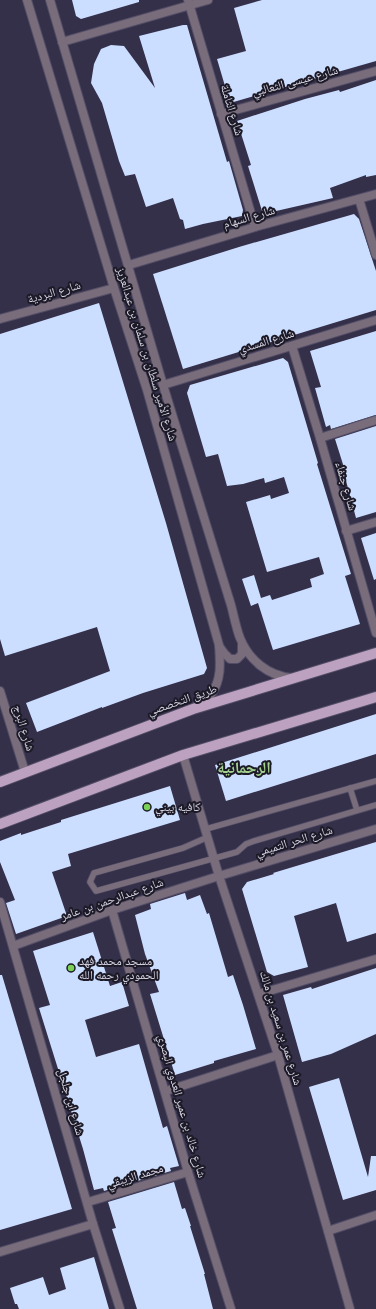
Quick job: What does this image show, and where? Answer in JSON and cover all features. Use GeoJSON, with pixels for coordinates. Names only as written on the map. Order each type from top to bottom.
{"type":"FeatureCollection","features":[{"type":"Feature","properties":{"kind":"main road","name":"طريق التخصصي"},"geometry":{"type":"LineString","coordinates":[[0,782],[193,709],[376,653]]}},
{"type":"Feature","properties":{"kind":"main road"},"geometry":{"type":"LineString","coordinates":[[0,824],[183,755],[376,697]]}},
{"type":"Feature","properties":{"kind":"street","name":"شارع الأمير سلطان بن سلمان بن عبدالعزيز"},"geometry":{"type":"LineString","coordinates":[[27,0],[146,390],[219,645],[220,677],[212,694],[193,709]]}},
{"type":"Feature","properties":{"kind":"street","name":"شارع الأمير سلطان بن سلمان بن عبدالعزيز"},"geometry":{"type":"LineString","coordinates":[[50,0],[163,385],[240,637],[246,650],[264,670],[285,677],[294,678]]}},
{"type":"Feature","properties":{"kind":"street"},"geometry":{"type":"LineString","coordinates":[[62,42],[188,3],[208,0]]}},
{"type":"Feature","properties":{"kind":"street","name":"شارع الثاملة"},"geometry":{"type":"LineString","coordinates":[[188,3],[255,227]]}},
{"type":"Feature","properties":{"kind":"street","name":"شارع عيسى الثعالبي"},"geometry":{"type":"LineString","coordinates":[[221,114],[376,71]]}},
{"type":"Feature","properties":{"kind":"street","name":"شارع السهام"},"geometry":{"type":"LineString","coordinates":[[128,265],[255,227],[376,194]]}},
{"type":"Feature","properties":{"kind":"street"},"geometry":{"type":"LineString","coordinates":[[360,199],[376,255]]}},
{"type":"Feature","properties":{"kind":"street","name":"شارع البردية"},"geometry":{"type":"LineString","coordinates":[[0,319],[114,288]]}},
{"type":"Feature","properties":{"kind":"street","name":"شارع المسدي"},"geometry":{"type":"LineString","coordinates":[[163,385],[376,320]]}},
{"type":"Feature","properties":{"kind":"street","name":"شارع جنفاء"},"geometry":{"type":"LineString","coordinates":[[292,346],[376,633]]}},
{"type":"Feature","properties":{"kind":"street"},"geometry":{"type":"LineString","coordinates":[[320,438],[376,420]]}},
{"type":"Feature","properties":{"kind":"street"},"geometry":{"type":"LineString","coordinates":[[346,531],[376,522]]}},
{"type":"Feature","properties":{"kind":"street"},"geometry":{"type":"LineString","coordinates":[[219,645],[230,659],[237,659],[242,654],[240,637]]}},
{"type":"Feature","properties":{"kind":"street","name":"شارع البرج"},"geometry":{"type":"LineString","coordinates":[[0,691],[25,772]]}},
{"type":"Feature","properties":{"kind":"street","name":"شارع عمر بن سعيد بن مالك"},"geometry":{"type":"LineString","coordinates":[[183,755],[219,876],[278,1055],[350,1309]]}},
{"type":"Feature","properties":{"kind":"street","name":"شارع الحر التميمي"},"geometry":{"type":"LineString","coordinates":[[219,876],[376,829]]}},
{"type":"Feature","properties":{"kind":"street","name":"شارع عبدالرحمن بن عامر"},"geometry":{"type":"LineString","coordinates":[[13,946],[112,910],[219,876]]}},
{"type":"Feature","properties":{"kind":"street","name":"شارع ابن جلجل"},"geometry":{"type":"LineString","coordinates":[[0,902],[88,1202],[93,1224],[120,1309]]}},
{"type":"Feature","properties":{"kind":"street","name":"شارع خالد بن عمير العدوي البصري"},"geometry":{"type":"LineString","coordinates":[[112,910],[166,1091],[188,1172],[231,1309]]}},
{"type":"Feature","properties":{"kind":"street"},"geometry":{"type":"LineString","coordinates":[[258,994],[376,959]]}},
{"type":"Feature","properties":{"kind":"street"},"geometry":{"type":"LineString","coordinates":[[166,1091],[278,1055]]}},
{"type":"Feature","properties":{"kind":"street","name":"محمد الزيبقي"},"geometry":{"type":"LineString","coordinates":[[88,1202],[188,1172]]}},
{"type":"Feature","properties":{"kind":"street"},"geometry":{"type":"LineString","coordinates":[[328,1231],[376,1215]]}},
{"type":"Feature","properties":{"kind":"street"},"geometry":{"type":"LineString","coordinates":[[0,1252],[93,1224]]}},
{"type":"Feature","properties":{"kind":"lane"},"geometry":{"type":"LineString","coordinates":[[206,829],[376,781]]}},
{"type":"Feature","properties":{"kind":"lane"},"geometry":{"type":"LineString","coordinates":[[350,788],[357,810]]}},
{"type":"Feature","properties":{"kind":"lane"},"geometry":{"type":"LineString","coordinates":[[208,837],[183,848],[94,873],[90,882],[96,892],[215,859],[237,852],[246,844],[254,841],[376,805]]}},
{"type":"Feature","properties":{"kind":"building"},"geometry":{"type":"Polygon","coordinates":[[[72,0],[139,0],[139,2],[81,19],[76,16],[72,0]]]}},
{"type":"Feature","properties":{"kind":"building"},"geometry":{"type":"Polygon","coordinates":[[[262,0],[376,0],[376,61],[230,103],[217,59],[246,51],[234,8],[262,0]]]}},
{"type":"Feature","properties":{"kind":"building"},"geometry":{"type":"Polygon","coordinates":[[[187,25],[227,162],[229,161],[243,210],[242,216],[185,229],[183,220],[180,219],[173,198],[146,207],[135,174],[125,176],[119,161],[102,103],[91,83],[94,64],[101,49],[111,45],[124,46],[155,88],[139,36],[187,25]]]}},
{"type":"Feature","properties":{"kind":"building"},"geometry":{"type":"Polygon","coordinates":[[[376,80],[376,175],[366,177],[366,175],[330,188],[333,198],[263,214],[248,166],[251,165],[237,121],[305,99],[339,90],[340,92],[376,80]]]}},
{"type":"Feature","properties":{"kind":"building"},"geometry":{"type":"Polygon","coordinates":[[[354,214],[359,219],[376,271],[376,310],[183,369],[153,274],[239,247],[354,214]]]}},
{"type":"Feature","properties":{"kind":"building"},"geometry":{"type":"Polygon","coordinates":[[[99,303],[166,523],[207,668],[204,674],[102,707],[37,732],[26,703],[110,671],[97,627],[5,656],[0,639],[0,334],[99,303]]]}},
{"type":"Feature","properties":{"kind":"building"},"geometry":{"type":"Polygon","coordinates":[[[376,331],[376,415],[331,429],[330,425],[326,427],[315,388],[321,387],[310,351],[376,331]]]}},
{"type":"Feature","properties":{"kind":"building"},"geometry":{"type":"Polygon","coordinates":[[[283,358],[288,362],[318,463],[317,464],[351,574],[345,576],[360,624],[273,650],[258,603],[251,606],[242,579],[254,575],[261,598],[270,595],[272,600],[312,587],[310,579],[324,574],[319,557],[267,572],[246,502],[270,495],[271,499],[289,493],[284,477],[265,483],[264,478],[243,484],[227,486],[218,454],[206,457],[187,393],[190,385],[283,358]]]}},
{"type":"Feature","properties":{"kind":"building"},"geometry":{"type":"Polygon","coordinates":[[[376,426],[376,512],[356,518],[345,477],[347,477],[335,439],[376,426]]]}},
{"type":"Feature","properties":{"kind":"building"},"geometry":{"type":"Polygon","coordinates":[[[376,533],[376,579],[374,580],[361,538],[376,533]]]}},
{"type":"Feature","properties":{"kind":"building"},"geometry":{"type":"Polygon","coordinates":[[[376,714],[376,754],[226,801],[215,765],[376,714]]]}},
{"type":"Feature","properties":{"kind":"building"},"geometry":{"type":"Polygon","coordinates":[[[170,786],[180,820],[68,854],[71,866],[52,872],[67,916],[16,934],[6,903],[15,900],[0,862],[0,841],[21,833],[21,835],[61,822],[61,820],[170,786]]]}},
{"type":"Feature","properties":{"kind":"building"},"geometry":{"type":"Polygon","coordinates":[[[376,842],[376,933],[347,942],[336,903],[294,916],[308,967],[274,976],[267,972],[242,889],[247,882],[376,842]]]}},
{"type":"Feature","properties":{"kind":"building"},"geometry":{"type":"Polygon","coordinates":[[[185,893],[187,900],[200,895],[207,914],[209,913],[228,977],[233,975],[256,1049],[214,1061],[214,1063],[175,1075],[150,994],[159,992],[145,954],[135,915],[151,909],[150,904],[185,893]]]}},
{"type":"Feature","properties":{"kind":"building"},"geometry":{"type":"Polygon","coordinates":[[[93,932],[110,986],[122,982],[129,1006],[85,1020],[96,1057],[139,1044],[163,1128],[167,1126],[179,1166],[170,1168],[171,1171],[104,1191],[103,1188],[94,1190],[83,1149],[39,1008],[50,1005],[33,951],[93,932]]]}},
{"type":"Feature","properties":{"kind":"building"},"geometry":{"type":"Polygon","coordinates":[[[376,968],[376,1034],[331,1054],[302,1062],[283,995],[311,987],[312,989],[376,968]]]}},
{"type":"Feature","properties":{"kind":"building"},"geometry":{"type":"Polygon","coordinates":[[[0,975],[2,975],[72,1209],[0,1230],[0,975]]]}},
{"type":"Feature","properties":{"kind":"building"},"geometry":{"type":"Polygon","coordinates":[[[339,1078],[368,1177],[371,1156],[376,1156],[376,1190],[343,1200],[309,1087],[339,1078]]]}},
{"type":"Feature","properties":{"kind":"building"},"geometry":{"type":"Polygon","coordinates":[[[174,1182],[182,1209],[185,1208],[191,1226],[205,1274],[213,1309],[137,1309],[112,1229],[116,1228],[108,1202],[174,1182]]]}},
{"type":"Feature","properties":{"kind":"building"},"geometry":{"type":"Polygon","coordinates":[[[94,1257],[109,1309],[19,1309],[17,1304],[15,1304],[10,1288],[43,1277],[49,1295],[66,1289],[60,1268],[94,1257]]]}},
{"type":"Feature","properties":{"kind":"place","name":"كافيه بيني"},"geometry":{"type":"Point","coordinates":[147,807]}},
{"type":"Feature","properties":{"kind":"place","name":"مسجد محمد فهد الحمودي رحمه الله"},"geometry":{"type":"Point","coordinates":[71,968]}},
{"type":"Feature","properties":{"kind":"district","name":"الرحمانية"},"geometry":{"type":"Point","coordinates":[244,767]}}]}
